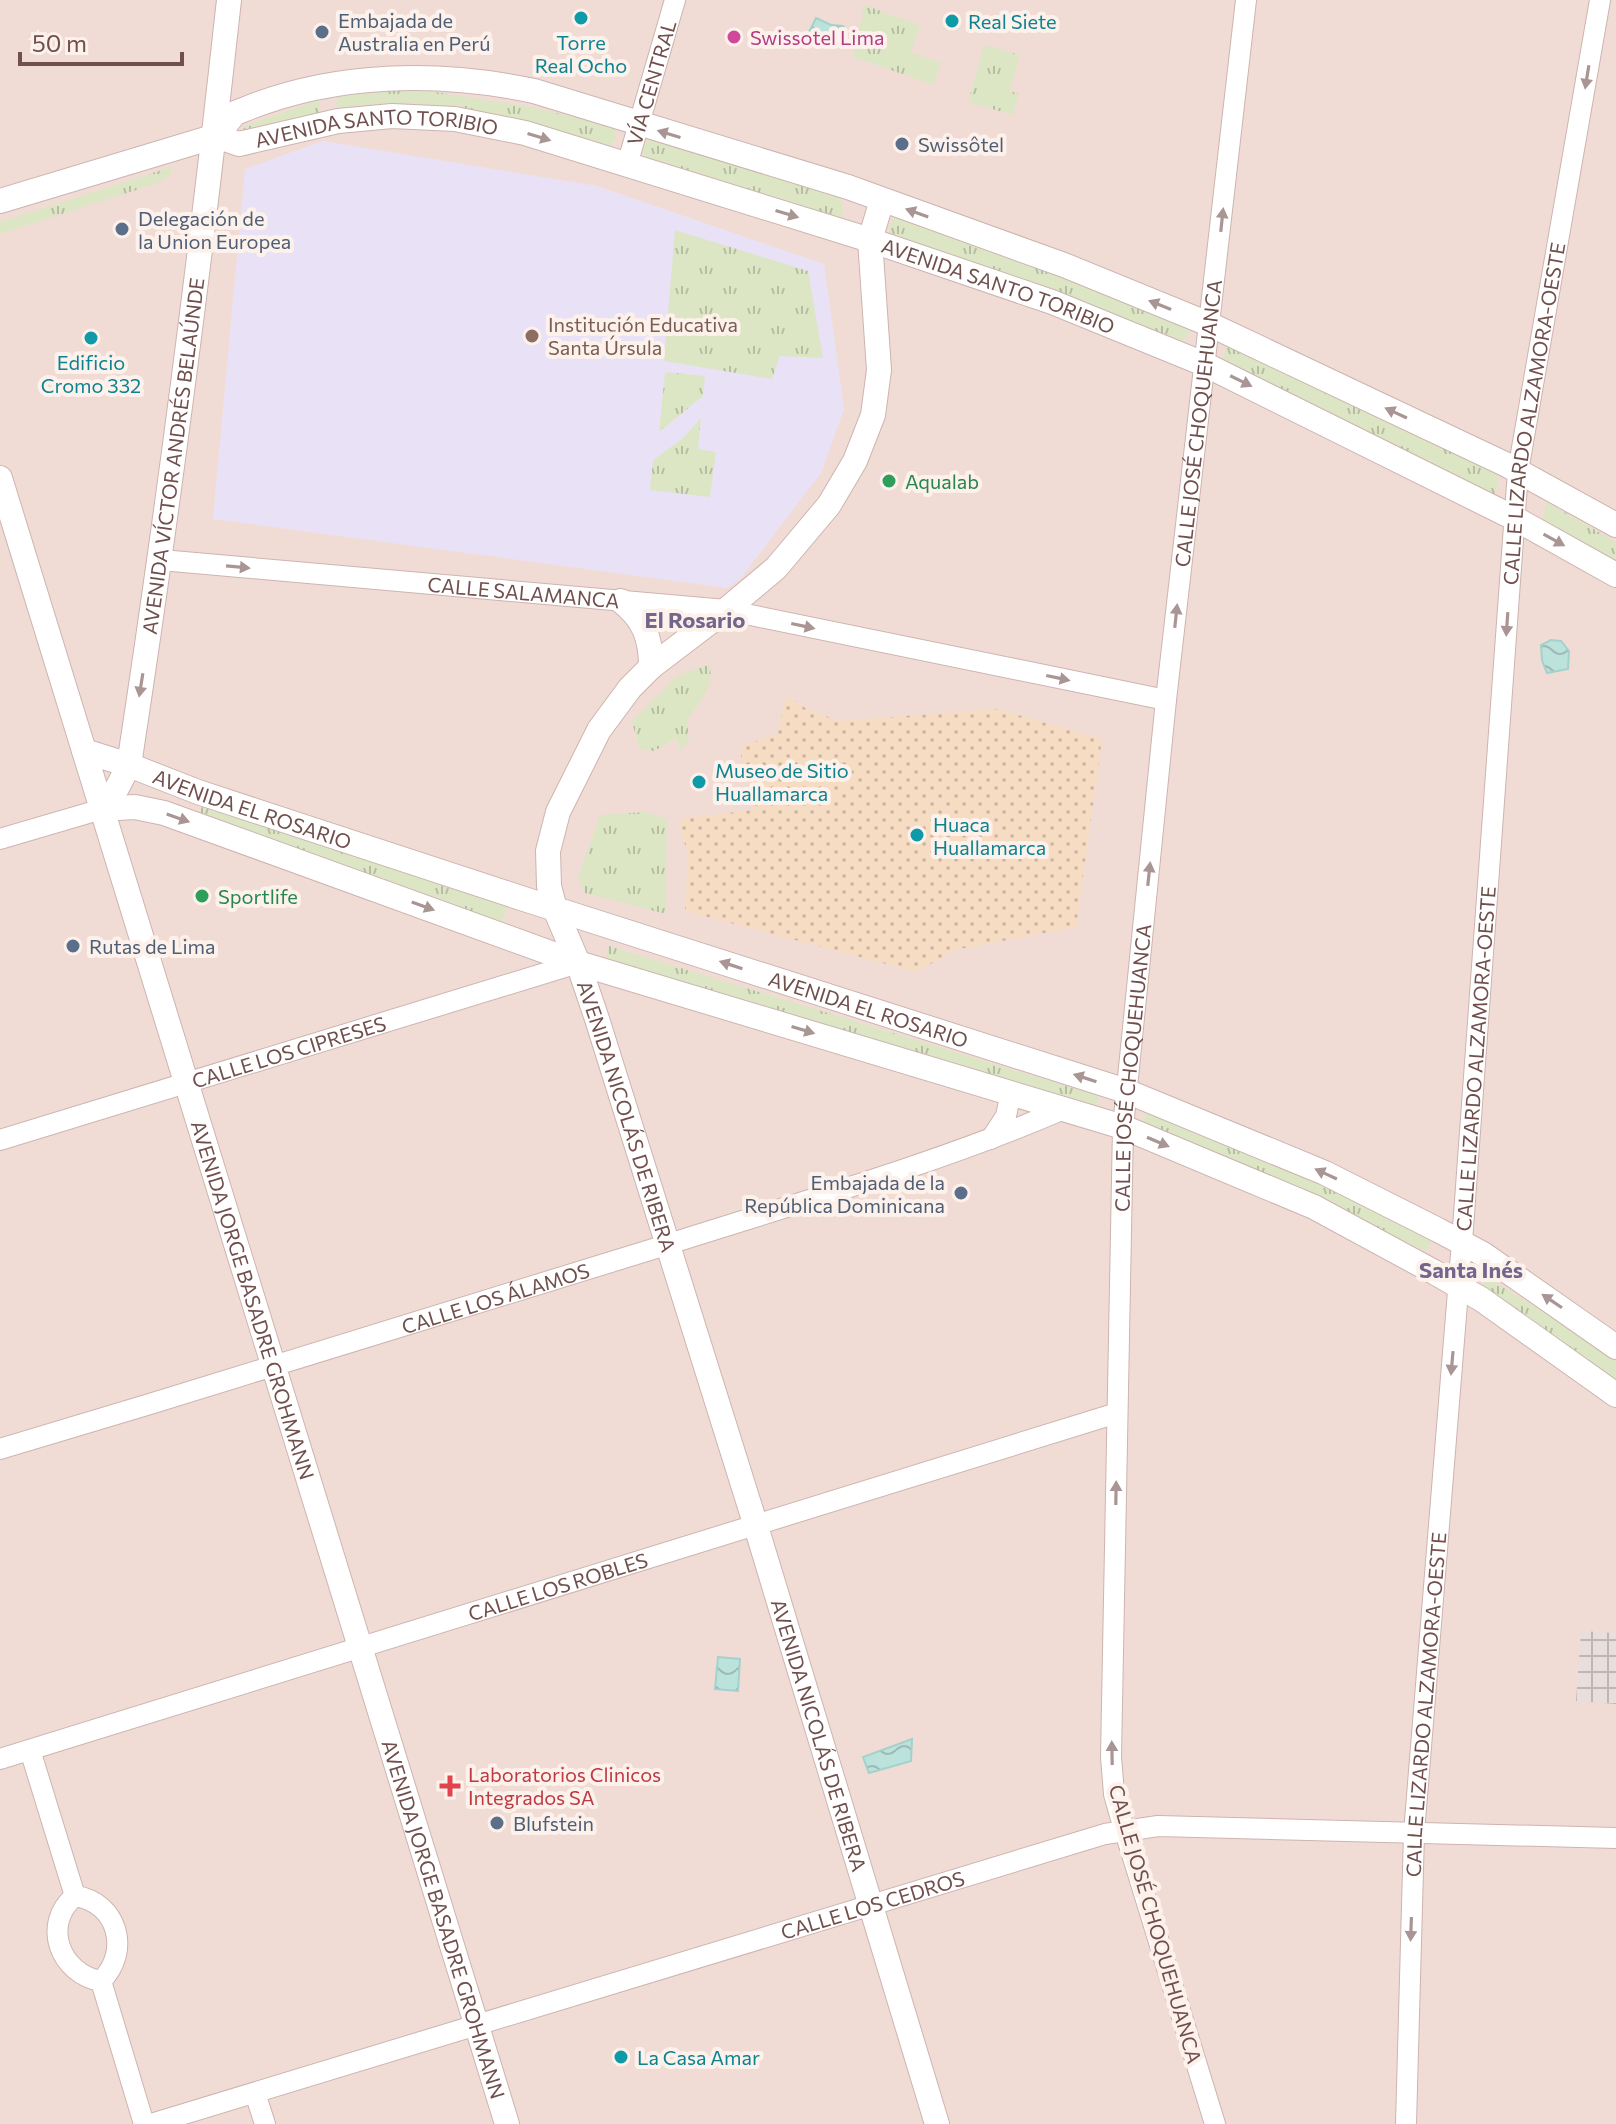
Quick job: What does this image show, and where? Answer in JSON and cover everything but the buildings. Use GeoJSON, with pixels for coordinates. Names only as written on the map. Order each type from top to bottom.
{"type":"FeatureCollection","features":[{"type":"Feature","properties":{"kind":"street","name":"AVENIDA VÍCTOR ANDRÉS BELAÚNDE"},"geometry":{"type":"LineString","coordinates":[[102,809],[129,765],[161,560],[216,136],[229,0]]}},
{"type":"Feature","properties":{"kind":"street","name":"VÍA CENTRAL"},"geometry":{"type":"LineString","coordinates":[[627,165],[675,0]]}},
{"type":"Feature","properties":{"kind":"street","name":"CALLE JOSÉ CHOQUEHUANCA"},"geometry":{"type":"LineString","coordinates":[[1215,2124],[1114,1794],[1111,1757],[1123,1127],[1166,700],[1246,0]]}},
{"type":"Feature","properties":{"kind":"street","name":"CALLE LIZARDO ALZAMORA-OESTE"},"geometry":{"type":"LineString","coordinates":[[1406,2124],[1414,1833],[1462,1242],[1518,471],[1600,0]]}},
{"type":"Feature","properties":{"kind":"street","name":"AVENIDA SANTO TORIBIO"},"geometry":{"type":"LineString","coordinates":[[1616,525],[1518,471],[1211,325],[1064,265],[882,200],[534,91],[495,83],[439,78],[382,79],[284,95],[235,113],[216,136],[239,144],[338,121],[392,116],[455,119],[525,133],[870,240],[1052,302],[1204,364],[1514,518],[1616,575]]}},
{"type":"Feature","properties":{"kind":"street"},"geometry":{"type":"LineString","coordinates":[[327,87],[326,106],[330,115],[338,121]]}},
{"type":"Feature","properties":{"kind":"street"},"geometry":{"type":"LineString","coordinates":[[0,201],[216,136]]}},
{"type":"Feature","properties":{"kind":"street","name":"AVENIDA NICOLÁS DE RIBERA"},"geometry":{"type":"LineString","coordinates":[[882,200],[870,240],[879,370],[877,396],[866,436],[855,461],[829,505],[794,549],[726,610],[651,667],[630,688],[599,730],[558,812],[548,851],[549,886],[555,909],[578,963],[668,1244],[937,2124]]}},
{"type":"Feature","properties":{"kind":"street","name":"AVENIDA JORGE BASADRE GROHMANN"},"geometry":{"type":"LineString","coordinates":[[0,478],[6,520],[84,751],[507,2124]]}},
{"type":"Feature","properties":{"kind":"street","name":"CALLE SALAMANCA"},"geometry":{"type":"LineString","coordinates":[[161,560],[726,610],[1166,700]]}},
{"type":"Feature","properties":{"kind":"street"},"geometry":{"type":"LineString","coordinates":[[621,601],[639,618],[645,629],[651,667]]}},
{"type":"Feature","properties":{"kind":"street","name":"AVENIDA EL ROSARIO"},"geometry":{"type":"LineString","coordinates":[[84,751],[198,792],[555,909],[1126,1091],[1325,1173],[1462,1242],[1616,1347]]}},
{"type":"Feature","properties":{"kind":"street","name":"AVENIDA EL ROSARIO"},"geometry":{"type":"LineString","coordinates":[[102,809],[135,807],[184,819],[578,963],[1123,1127],[1314,1207],[1458,1285],[1583,1369],[1616,1395]]}},
{"type":"Feature","properties":{"kind":"street"},"geometry":{"type":"LineString","coordinates":[[0,839],[102,809]]}},
{"type":"Feature","properties":{"kind":"street","name":"CALLE LOS CIPRESES"},"geometry":{"type":"LineString","coordinates":[[0,1140],[578,963]]}},
{"type":"Feature","properties":{"kind":"street"},"geometry":{"type":"LineString","coordinates":[[991,1140],[1006,1116],[1011,1092]]}},
{"type":"Feature","properties":{"kind":"street","name":"CALLE LOS ÁLAMOS"},"geometry":{"type":"LineString","coordinates":[[0,1449],[274,1368],[668,1244],[991,1140],[1064,1109]]}},
{"type":"Feature","properties":{"kind":"street","name":"CALLE LOS ROBLES"},"geometry":{"type":"LineString","coordinates":[[0,1759],[1117,1413]]}},
{"type":"Feature","properties":{"kind":"street"},"geometry":{"type":"LineString","coordinates":[[30,1750],[75,1896]]}},
{"type":"Feature","properties":{"kind":"street","name":"CALLE LOS CEDROS"},"geometry":{"type":"LineString","coordinates":[[151,2124],[1105,1834],[1158,1826],[1616,1838]]}},
{"type":"Feature","properties":{"kind":"street"},"geometry":{"type":"LineString","coordinates":[[75,1896],[98,1904],[116,1928],[119,1944],[116,1959],[101,1981]]}},
{"type":"Feature","properties":{"kind":"street"},"geometry":{"type":"LineString","coordinates":[[75,1896],[67,1902],[60,1915],[58,1946],[75,1971],[101,1981]]}},
{"type":"Feature","properties":{"kind":"street"},"geometry":{"type":"LineString","coordinates":[[101,1981],[144,2124]]}},
{"type":"Feature","properties":{"kind":"street"},"geometry":{"type":"LineString","coordinates":[[255,2093],[265,2124]]}},
{"type":"Feature","properties":{"kind":"shaded area"},"geometry":{"type":"Polygon","coordinates":[[[0,0],[1616,0],[1616,2124],[0,2124],[0,0]]]}},
{"type":"Feature","properties":{"kind":"shaded area","name":"Institución Educativa Santa Úrsula"},"geometry":{"type":"Polygon","coordinates":[[[323,141],[597,186],[824,264],[844,409],[821,473],[740,579],[727,588],[213,519],[245,169],[323,141]]]}},
{"type":"Feature","properties":{"kind":"shaded area"},"geometry":{"type":"Polygon","coordinates":[[[1581,1631],[1616,1633],[1616,1704],[1576,1701],[1581,1631]]]}},
{"type":"Feature","properties":{"kind":"green space"},"geometry":{"type":"Polygon","coordinates":[[[864,5],[920,25],[911,52],[941,63],[934,85],[853,57],[864,5]]]}},
{"type":"Feature","properties":{"kind":"green space"},"geometry":{"type":"Polygon","coordinates":[[[984,45],[1020,55],[1010,91],[1019,94],[1013,115],[968,102],[984,45]]]}},
{"type":"Feature","properties":{"kind":"green space"},"geometry":{"type":"Polygon","coordinates":[[[397,86],[533,107],[610,126],[615,129],[616,139],[610,146],[523,126],[344,114],[336,104],[338,94],[397,86]]]}},
{"type":"Feature","properties":{"kind":"green space"},"geometry":{"type":"Polygon","coordinates":[[[319,100],[320,113],[243,134],[244,126],[319,100]]]}},
{"type":"Feature","properties":{"kind":"green space"},"geometry":{"type":"Polygon","coordinates":[[[653,138],[842,199],[843,224],[644,158],[644,146],[653,138]]]}},
{"type":"Feature","properties":{"kind":"green space"},"geometry":{"type":"Polygon","coordinates":[[[171,167],[171,175],[158,183],[0,234],[0,222],[171,167]]]}},
{"type":"Feature","properties":{"kind":"green space"},"geometry":{"type":"Polygon","coordinates":[[[895,217],[1188,321],[1190,330],[1184,340],[1177,341],[889,237],[890,225],[895,217]]]}},
{"type":"Feature","properties":{"kind":"green space"},"geometry":{"type":"Polygon","coordinates":[[[675,230],[808,271],[823,358],[780,356],[772,379],[664,361],[675,230]]]}},
{"type":"Feature","properties":{"kind":"green space"},"geometry":{"type":"Polygon","coordinates":[[[1227,342],[1499,474],[1495,497],[1222,363],[1227,342]]]}},
{"type":"Feature","properties":{"kind":"green space"},"geometry":{"type":"Polygon","coordinates":[[[665,372],[705,376],[703,396],[659,432],[665,372]]]}},
{"type":"Feature","properties":{"kind":"green space"},"geometry":{"type":"Polygon","coordinates":[[[701,418],[698,449],[716,452],[710,497],[650,490],[653,460],[682,439],[701,418]]]}},
{"type":"Feature","properties":{"kind":"green space"},"geometry":{"type":"Polygon","coordinates":[[[1547,502],[1616,542],[1616,568],[1541,525],[1547,502]]]}},
{"type":"Feature","properties":{"kind":"green space"},"geometry":{"type":"Polygon","coordinates":[[[709,664],[708,687],[687,720],[689,740],[680,751],[676,738],[654,751],[639,749],[632,721],[677,676],[709,664]]]}},
{"type":"Feature","properties":{"kind":"green space"},"geometry":{"type":"Polygon","coordinates":[[[205,799],[508,906],[500,927],[197,820],[205,799]]]}},
{"type":"Feature","properties":{"kind":"green space"},"geometry":{"type":"Polygon","coordinates":[[[645,812],[667,819],[666,914],[585,893],[578,878],[600,815],[645,812]]]}},
{"type":"Feature","properties":{"kind":"green space"},"geometry":{"type":"Polygon","coordinates":[[[609,946],[1099,1096],[1095,1111],[605,962],[609,946]]]}},
{"type":"Feature","properties":{"kind":"green space"},"geometry":{"type":"Polygon","coordinates":[[[1146,1108],[1316,1177],[1434,1237],[1426,1251],[1303,1195],[1142,1129],[1146,1108]]]}},
{"type":"Feature","properties":{"kind":"green space"},"geometry":{"type":"Polygon","coordinates":[[[1486,1276],[1613,1356],[1616,1359],[1616,1387],[1481,1294],[1486,1276]]]}},
{"type":"Feature","properties":{"kind":"sand"},"geometry":{"type":"Polygon","coordinates":[[[787,696],[807,709],[839,721],[997,709],[1102,739],[1076,927],[954,950],[917,972],[685,911],[688,858],[679,819],[752,810],[753,792],[740,771],[742,746],[777,734],[787,696]]]}},
{"type":"Feature","properties":{"kind":"water"},"geometry":{"type":"Polygon","coordinates":[[[816,18],[831,25],[843,26],[846,30],[843,42],[840,44],[822,35],[817,45],[809,46],[806,38],[816,18]]]}},
{"type":"Feature","properties":{"kind":"water"},"geometry":{"type":"Polygon","coordinates":[[[1551,640],[1561,641],[1569,651],[1568,669],[1547,673],[1541,645],[1551,640]]]}},
{"type":"Feature","properties":{"kind":"water"},"geometry":{"type":"Polygon","coordinates":[[[718,1657],[740,1659],[738,1691],[715,1689],[718,1657]]]}},
{"type":"Feature","properties":{"kind":"water"},"geometry":{"type":"Polygon","coordinates":[[[912,1739],[911,1761],[869,1773],[863,1757],[912,1739]]]}},
{"type":"Feature","properties":{"kind":"place","name":"Torre Real Ocho"},"geometry":{"type":"Point","coordinates":[581,18]}},
{"type":"Feature","properties":{"kind":"place","name":"Real Siete"},"geometry":{"type":"Point","coordinates":[952,21]}},
{"type":"Feature","properties":{"kind":"place","name":"Embajada de Australia en Perú"},"geometry":{"type":"Point","coordinates":[322,32]}},
{"type":"Feature","properties":{"kind":"place","name":"Swissotel Lima"},"geometry":{"type":"Point","coordinates":[734,37]}},
{"type":"Feature","properties":{"kind":"place","name":"Swissôtel"},"geometry":{"type":"Point","coordinates":[902,144]}},
{"type":"Feature","properties":{"kind":"place","name":"Delegación de la Union Europea"},"geometry":{"type":"Point","coordinates":[122,229]}},
{"type":"Feature","properties":{"kind":"place","name":"Institución Educativa Santa Úrsula"},"geometry":{"type":"Point","coordinates":[532,336]}},
{"type":"Feature","properties":{"kind":"place","name":"Edificio Cromo 332"},"geometry":{"type":"Point","coordinates":[91,338]}},
{"type":"Feature","properties":{"kind":"place","name":"Aqualab"},"geometry":{"type":"Point","coordinates":[889,481]}},
{"type":"Feature","properties":{"kind":"place","name":"Museo de Sitio Huallamarca"},"geometry":{"type":"Point","coordinates":[699,782]}},
{"type":"Feature","properties":{"kind":"place","name":"Huaca Huallamarca"},"geometry":{"type":"Point","coordinates":[917,835]}},
{"type":"Feature","properties":{"kind":"place","name":"Sportlife"},"geometry":{"type":"Point","coordinates":[202,896]}},
{"type":"Feature","properties":{"kind":"place","name":"Rutas de Lima"},"geometry":{"type":"Point","coordinates":[73,946]}},
{"type":"Feature","properties":{"kind":"place","name":"Embajada de la República Dominicana"},"geometry":{"type":"Point","coordinates":[961,1193]}},
{"type":"Feature","properties":{"kind":"place","name":"Laboratorios Clinicos Integrados SA"},"geometry":{"type":"Point","coordinates":[450,1786]}},
{"type":"Feature","properties":{"kind":"place","name":"Blufstein"},"geometry":{"type":"Point","coordinates":[497,1823]}},
{"type":"Feature","properties":{"kind":"place","name":"La Casa Amar"},"geometry":{"type":"Point","coordinates":[621,2057]}},
{"type":"Feature","properties":{"kind":"district","name":"El Rosario"},"geometry":{"type":"Point","coordinates":[695,619]}},
{"type":"Feature","properties":{"kind":"district","name":"Santa Inés"},"geometry":{"type":"Point","coordinates":[1471,1269]}}]}
